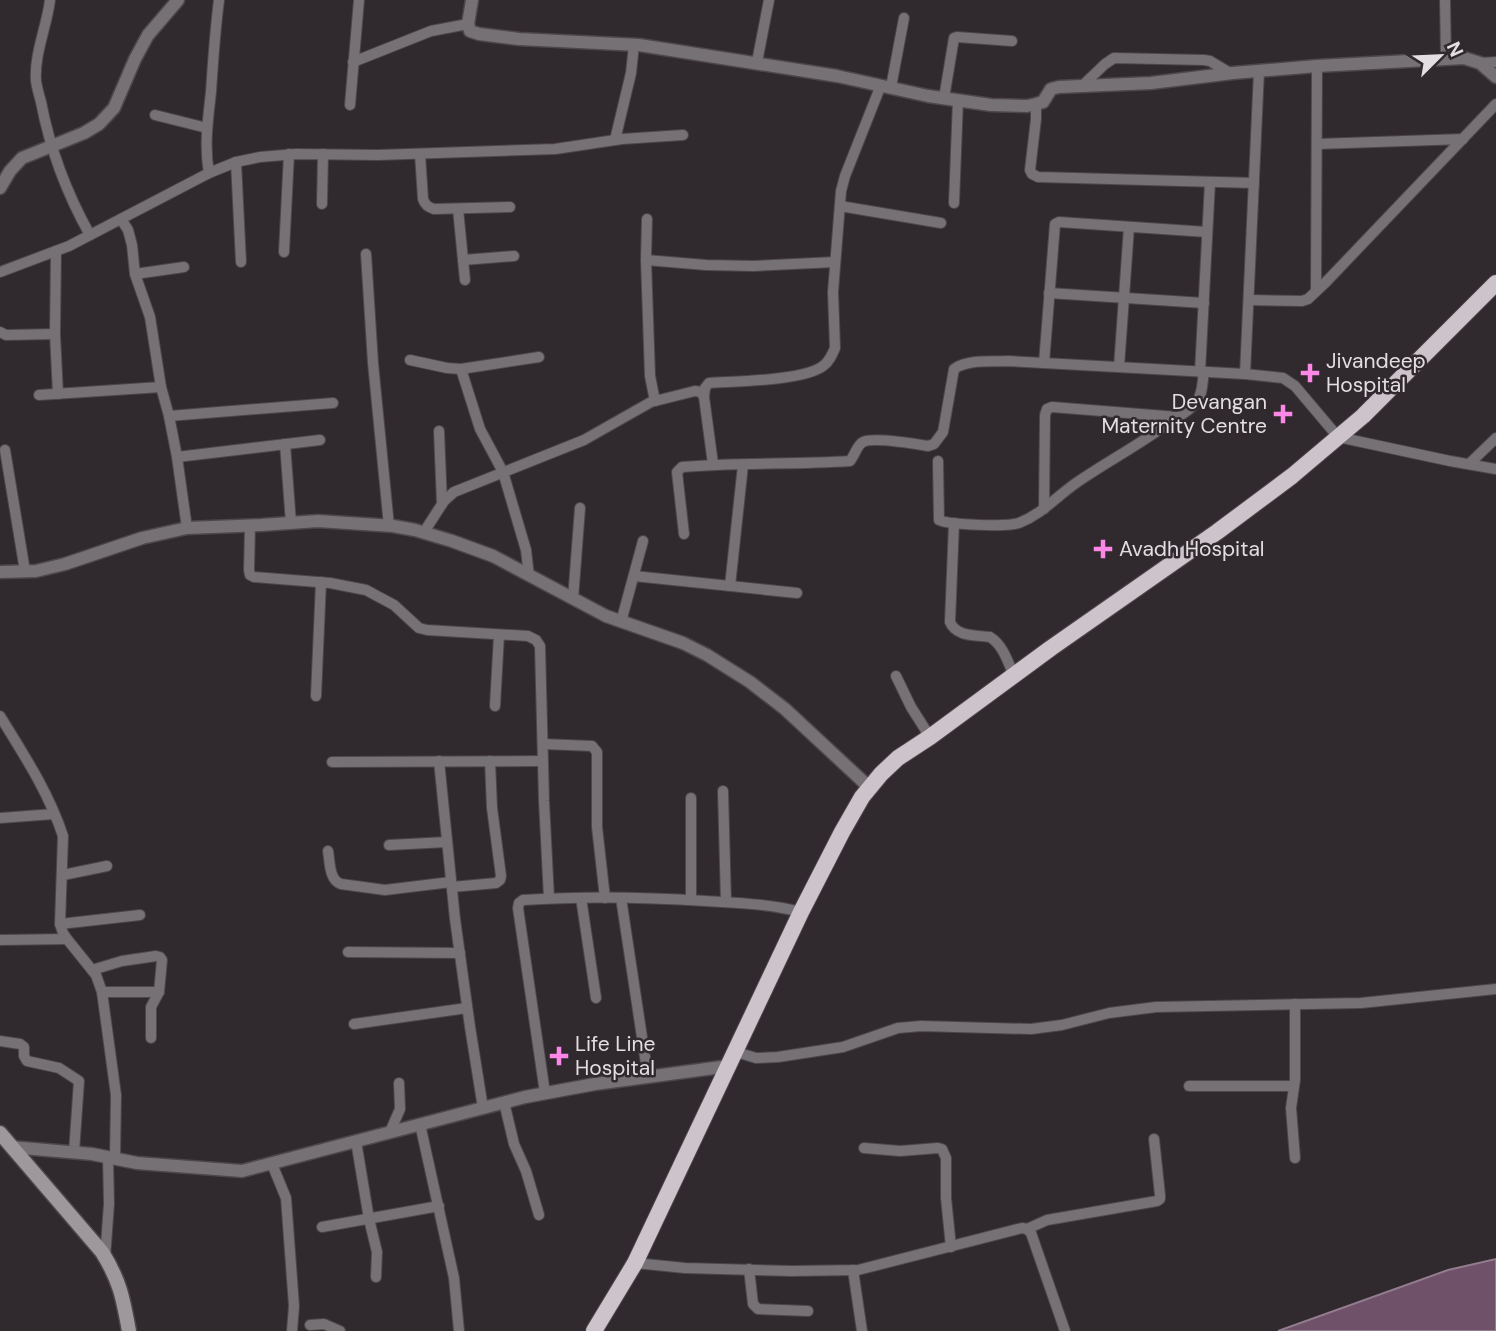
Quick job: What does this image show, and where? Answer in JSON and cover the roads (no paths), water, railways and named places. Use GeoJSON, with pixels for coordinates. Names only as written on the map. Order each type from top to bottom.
{"type":"FeatureCollection","features":[{"type":"Feature","properties":{"kind":"highway"},"geometry":{"type":"LineString","coordinates":[[594,1331],[635,1263],[801,912],[842,832],[862,797],[880,774],[898,758],[1292,477],[1363,416],[1496,283]]}},
{"type":"Feature","properties":{"kind":"main road"},"geometry":{"type":"LineString","coordinates":[[6,1140],[112,1268],[121,1289],[129,1331]]}},
{"type":"Feature","properties":{"kind":"street"},"geometry":{"type":"LineString","coordinates":[[50,0],[36,79],[46,132],[71,197],[90,235]]}},
{"type":"Feature","properties":{"kind":"street"},"geometry":{"type":"LineString","coordinates":[[0,188],[22,158],[99,124],[114,108],[148,36],[178,0]]}},
{"type":"Feature","properties":{"kind":"street"},"geometry":{"type":"LineString","coordinates":[[209,173],[208,128],[219,0]]}},
{"type":"Feature","properties":{"kind":"street"},"geometry":{"type":"LineString","coordinates":[[350,105],[359,0]]}},
{"type":"Feature","properties":{"kind":"street"},"geometry":{"type":"LineString","coordinates":[[472,0],[468,24],[470,31],[479,34],[519,39],[634,45],[757,62],[991,105],[1036,104],[1042,102],[1051,89],[1059,87],[1151,83],[1317,66],[1464,58],[1480,63],[1496,62]]}},
{"type":"Feature","properties":{"kind":"street"},"geometry":{"type":"LineString","coordinates":[[757,62],[769,0]]}},
{"type":"Feature","properties":{"kind":"street"},"geometry":{"type":"LineString","coordinates":[[1445,0],[1446,59]]}},
{"type":"Feature","properties":{"kind":"street"},"geometry":{"type":"LineString","coordinates":[[713,464],[705,397],[705,388],[709,383],[798,376],[824,365],[835,348],[835,262],[845,176],[886,86],[904,18]]}},
{"type":"Feature","properties":{"kind":"street"},"geometry":{"type":"LineString","coordinates":[[353,62],[431,31],[468,24]]}},
{"type":"Feature","properties":{"kind":"street"},"geometry":{"type":"LineString","coordinates":[[944,98],[954,38],[1012,41]]}},
{"type":"Feature","properties":{"kind":"street"},"geometry":{"type":"LineString","coordinates":[[615,140],[631,73],[634,45]]}},
{"type":"Feature","properties":{"kind":"street"},"geometry":{"type":"LineString","coordinates":[[1082,86],[1114,58],[1204,60],[1230,73]]}},
{"type":"Feature","properties":{"kind":"street"},"geometry":{"type":"LineString","coordinates":[[1480,63],[1496,77]]}},
{"type":"Feature","properties":{"kind":"street"},"geometry":{"type":"LineString","coordinates":[[1316,291],[1317,66]]}},
{"type":"Feature","properties":{"kind":"street"},"geometry":{"type":"LineString","coordinates":[[1245,374],[1259,71]]}},
{"type":"Feature","properties":{"kind":"street"},"geometry":{"type":"LineString","coordinates":[[954,203],[958,100]]}},
{"type":"Feature","properties":{"kind":"street"},"geometry":{"type":"LineString","coordinates":[[1036,104],[1030,170],[1038,177],[1254,183]]}},
{"type":"Feature","properties":{"kind":"street"},"geometry":{"type":"LineString","coordinates":[[1250,300],[1308,299],[1496,104]]}},
{"type":"Feature","properties":{"kind":"street"},"geometry":{"type":"LineString","coordinates":[[155,115],[208,128]]}},
{"type":"Feature","properties":{"kind":"street"},"geometry":{"type":"LineString","coordinates":[[0,272],[90,235],[209,173],[236,162],[260,157],[289,154],[378,156],[555,149],[615,140],[683,135]]}},
{"type":"Feature","properties":{"kind":"street"},"geometry":{"type":"LineString","coordinates":[[1317,144],[1463,139]]}},
{"type":"Feature","properties":{"kind":"street"},"geometry":{"type":"LineString","coordinates":[[284,252],[289,154]]}},
{"type":"Feature","properties":{"kind":"street"},"geometry":{"type":"LineString","coordinates":[[322,204],[323,154]]}},
{"type":"Feature","properties":{"kind":"street"},"geometry":{"type":"LineString","coordinates":[[420,154],[425,205],[434,209],[510,207]]}},
{"type":"Feature","properties":{"kind":"street"},"geometry":{"type":"LineString","coordinates":[[236,162],[241,262]]}},
{"type":"Feature","properties":{"kind":"street"},"geometry":{"type":"LineString","coordinates":[[938,461],[938,517],[942,522],[1010,525],[1044,509],[1074,484],[1145,440],[1198,400],[1201,393],[1210,182]]}},
{"type":"Feature","properties":{"kind":"street"},"geometry":{"type":"LineString","coordinates":[[840,206],[941,223]]}},
{"type":"Feature","properties":{"kind":"street"},"geometry":{"type":"LineString","coordinates":[[458,208],[465,280]]}},
{"type":"Feature","properties":{"kind":"street"},"geometry":{"type":"LineString","coordinates":[[121,219],[128,230],[135,274],[150,317],[161,387],[177,457],[187,527]]}},
{"type":"Feature","properties":{"kind":"street"},"geometry":{"type":"LineString","coordinates":[[647,219],[650,376],[655,401]]}},
{"type":"Feature","properties":{"kind":"street"},"geometry":{"type":"LineString","coordinates":[[1044,363],[1055,224],[1059,222],[1208,232]]}},
{"type":"Feature","properties":{"kind":"street"},"geometry":{"type":"LineString","coordinates":[[1119,367],[1129,227]]}},
{"type":"Feature","properties":{"kind":"street"},"geometry":{"type":"LineString","coordinates":[[56,251],[55,334],[58,394]]}},
{"type":"Feature","properties":{"kind":"street"},"geometry":{"type":"LineString","coordinates":[[366,254],[373,363],[389,526]]}},
{"type":"Feature","properties":{"kind":"street"},"geometry":{"type":"LineString","coordinates":[[463,260],[514,256]]}},
{"type":"Feature","properties":{"kind":"street"},"geometry":{"type":"LineString","coordinates":[[646,260],[754,266],[835,262]]}},
{"type":"Feature","properties":{"kind":"street"},"geometry":{"type":"LineString","coordinates":[[135,274],[184,267]]}},
{"type":"Feature","properties":{"kind":"street"},"geometry":{"type":"LineString","coordinates":[[1049,293],[1204,303]]}},
{"type":"Feature","properties":{"kind":"street"},"geometry":{"type":"LineString","coordinates":[[0,332],[6,335],[55,334]]}},
{"type":"Feature","properties":{"kind":"street"},"geometry":{"type":"LineString","coordinates":[[410,360],[461,369],[539,357]]}},
{"type":"Feature","properties":{"kind":"street"},"geometry":{"type":"LineString","coordinates":[[684,534],[677,472],[682,467],[850,461],[861,443],[866,440],[928,446],[934,444],[943,432],[954,369],[957,366],[984,362],[1119,367],[1283,378],[1294,386],[1338,437],[1496,469]]}},
{"type":"Feature","properties":{"kind":"street"},"geometry":{"type":"LineString","coordinates":[[461,369],[480,429],[503,472],[526,550],[530,576]]}},
{"type":"Feature","properties":{"kind":"street"},"geometry":{"type":"LineString","coordinates":[[39,395],[161,387]]}},
{"type":"Feature","properties":{"kind":"street"},"geometry":{"type":"LineString","coordinates":[[424,533],[442,504],[454,492],[584,440],[655,401],[695,391],[701,392],[705,397]]}},
{"type":"Feature","properties":{"kind":"street"},"geometry":{"type":"LineString","coordinates":[[169,416],[333,403]]}},
{"type":"Feature","properties":{"kind":"street"},"geometry":{"type":"LineString","coordinates":[[1044,509],[1047,409],[1052,407],[1178,417]]}},
{"type":"Feature","properties":{"kind":"street"},"geometry":{"type":"LineString","coordinates":[[439,431],[442,504]]}},
{"type":"Feature","properties":{"kind":"street"},"geometry":{"type":"LineString","coordinates":[[1469,464],[1496,438]]}},
{"type":"Feature","properties":{"kind":"street"},"geometry":{"type":"LineString","coordinates":[[177,457],[320,440]]}},
{"type":"Feature","properties":{"kind":"street"},"geometry":{"type":"LineString","coordinates":[[285,444],[291,523]]}},
{"type":"Feature","properties":{"kind":"street"},"geometry":{"type":"LineString","coordinates":[[5,450],[25,571]]}},
{"type":"Feature","properties":{"kind":"street"},"geometry":{"type":"LineString","coordinates":[[730,586],[743,465]]}},
{"type":"Feature","properties":{"kind":"street"},"geometry":{"type":"LineString","coordinates":[[573,599],[580,509]]}},
{"type":"Feature","properties":{"kind":"street"},"geometry":{"type":"LineString","coordinates":[[0,572],[36,571],[187,527],[317,521],[389,526],[424,533],[493,556],[606,616],[683,643],[707,655],[750,682],[785,709],[870,788]]}},
{"type":"Feature","properties":{"kind":"street"},"geometry":{"type":"LineString","coordinates":[[954,523],[950,622],[958,633],[995,639],[1014,676]]}},
{"type":"Feature","properties":{"kind":"street"},"geometry":{"type":"LineString","coordinates":[[250,526],[249,570],[254,577],[321,582],[366,590],[394,605],[419,628],[427,631],[528,636],[536,640],[540,646],[549,898]]}},
{"type":"Feature","properties":{"kind":"street"},"geometry":{"type":"LineString","coordinates":[[621,622],[643,541]]}},
{"type":"Feature","properties":{"kind":"street"},"geometry":{"type":"LineString","coordinates":[[634,576],[797,593]]}},
{"type":"Feature","properties":{"kind":"street"},"geometry":{"type":"LineString","coordinates":[[316,696],[321,582]]}},
{"type":"Feature","properties":{"kind":"street"},"geometry":{"type":"LineString","coordinates":[[495,706],[499,635]]}},
{"type":"Feature","properties":{"kind":"street"},"geometry":{"type":"LineString","coordinates":[[896,676],[930,737]]}},
{"type":"Feature","properties":{"kind":"street"},"geometry":{"type":"LineString","coordinates":[[0,716],[34,771],[63,836],[60,924],[67,939],[92,970],[102,992],[116,1095],[105,1258]]}},
{"type":"Feature","properties":{"kind":"street"},"geometry":{"type":"LineString","coordinates":[[543,744],[592,747],[597,752],[597,827],[605,898]]}},
{"type":"Feature","properties":{"kind":"street"},"geometry":{"type":"LineString","coordinates":[[439,761],[451,885],[483,1108]]}},
{"type":"Feature","properties":{"kind":"street"},"geometry":{"type":"LineString","coordinates":[[328,851],[332,878],[341,884],[385,890],[496,883],[501,876],[492,808],[490,761]]}},
{"type":"Feature","properties":{"kind":"street"},"geometry":{"type":"LineString","coordinates":[[332,762],[543,761]]}},
{"type":"Feature","properties":{"kind":"street"},"geometry":{"type":"LineString","coordinates":[[723,790],[726,902]]}},
{"type":"Feature","properties":{"kind":"street"},"geometry":{"type":"LineString","coordinates":[[691,797],[691,900]]}},
{"type":"Feature","properties":{"kind":"street"},"geometry":{"type":"LineString","coordinates":[[0,818],[54,814]]}},
{"type":"Feature","properties":{"kind":"street"},"geometry":{"type":"LineString","coordinates":[[389,845],[447,842]]}},
{"type":"Feature","properties":{"kind":"street"},"geometry":{"type":"LineString","coordinates":[[62,875],[107,866]]}},
{"type":"Feature","properties":{"kind":"street"},"geometry":{"type":"LineString","coordinates":[[581,898],[596,999]]}},
{"type":"Feature","properties":{"kind":"street"},"geometry":{"type":"LineString","coordinates":[[621,898],[648,1077]]}},
{"type":"Feature","properties":{"kind":"street"},"geometry":{"type":"LineString","coordinates":[[545,1093],[518,908],[523,900],[691,900],[769,905],[801,912]]}},
{"type":"Feature","properties":{"kind":"street"},"geometry":{"type":"LineString","coordinates":[[60,924],[140,915]]}},
{"type":"Feature","properties":{"kind":"street"},"geometry":{"type":"LineString","coordinates":[[0,940],[67,939]]}},
{"type":"Feature","properties":{"kind":"street"},"geometry":{"type":"LineString","coordinates":[[348,952],[460,953]]}},
{"type":"Feature","properties":{"kind":"street"},"geometry":{"type":"LineString","coordinates":[[92,970],[122,961],[160,957],[159,992],[150,1007],[151,1038]]}},
{"type":"Feature","properties":{"kind":"street"},"geometry":{"type":"LineString","coordinates":[[6,1140],[113,1154],[137,1163],[242,1171],[545,1093],[648,1077],[732,1059],[791,1055],[843,1047],[898,1028],[921,1026],[1031,1029],[1109,1013],[1156,1007],[1361,1003],[1496,989]]}},
{"type":"Feature","properties":{"kind":"street"},"geometry":{"type":"LineString","coordinates":[[102,992],[159,992]]}},
{"type":"Feature","properties":{"kind":"street"},"geometry":{"type":"LineString","coordinates":[[1295,1004],[1291,1116],[1295,1158]]}},
{"type":"Feature","properties":{"kind":"street"},"geometry":{"type":"LineString","coordinates":[[354,1024],[467,1008]]}},
{"type":"Feature","properties":{"kind":"street"},"geometry":{"type":"LineString","coordinates":[[0,1041],[20,1044],[24,1048],[27,1061],[60,1068],[79,1081],[74,1149]]}},
{"type":"Feature","properties":{"kind":"street"},"geometry":{"type":"LineString","coordinates":[[390,1132],[400,1110],[399,1083]]}},
{"type":"Feature","properties":{"kind":"street"},"geometry":{"type":"LineString","coordinates":[[1189,1086],[1294,1086]]}},
{"type":"Feature","properties":{"kind":"street"},"geometry":{"type":"LineString","coordinates":[[505,1102],[514,1144],[526,1171],[538,1215]]}},
{"type":"Feature","properties":{"kind":"street"},"geometry":{"type":"LineString","coordinates":[[420,1124],[454,1278],[459,1331]]}},
{"type":"Feature","properties":{"kind":"street"},"geometry":{"type":"LineString","coordinates":[[635,1263],[670,1267],[868,1269],[1022,1228],[1027,1229],[1047,1220],[1157,1201],[1160,1195],[1154,1139]]}},
{"type":"Feature","properties":{"kind":"street"},"geometry":{"type":"LineString","coordinates":[[356,1141],[377,1252],[376,1277]]}},
{"type":"Feature","properties":{"kind":"street"},"geometry":{"type":"LineString","coordinates":[[864,1147],[894,1151],[942,1149],[946,1158],[946,1198],[951,1247]]}},
{"type":"Feature","properties":{"kind":"street"},"geometry":{"type":"LineString","coordinates":[[272,1164],[286,1198],[294,1306],[292,1331]]}},
{"type":"Feature","properties":{"kind":"street"},"geometry":{"type":"LineString","coordinates":[[321,1227],[439,1206]]}},
{"type":"Feature","properties":{"kind":"street"},"geometry":{"type":"LineString","coordinates":[[1027,1229],[1031,1233],[1065,1331]]}},
{"type":"Feature","properties":{"kind":"street"},"geometry":{"type":"LineString","coordinates":[[749,1269],[755,1307],[808,1311]]}},
{"type":"Feature","properties":{"kind":"street"},"geometry":{"type":"LineString","coordinates":[[853,1270],[862,1331]]}},
{"type":"Feature","properties":{"kind":"street"},"geometry":{"type":"LineString","coordinates":[[310,1325],[324,1324],[340,1331]]}},
{"type":"Feature","properties":{"kind":"place","name":"Jivandeep Hospital"},"geometry":{"type":"Point","coordinates":[1310,373]}},
{"type":"Feature","properties":{"kind":"place","name":"Devangan Maternity Centre"},"geometry":{"type":"Point","coordinates":[1283,414]}},
{"type":"Feature","properties":{"kind":"place","name":"Avadh Hospital"},"geometry":{"type":"Point","coordinates":[1103,549]}},
{"type":"Feature","properties":{"kind":"place","name":"Life Line Hospital"},"geometry":{"type":"Point","coordinates":[559,1056]}}]}
